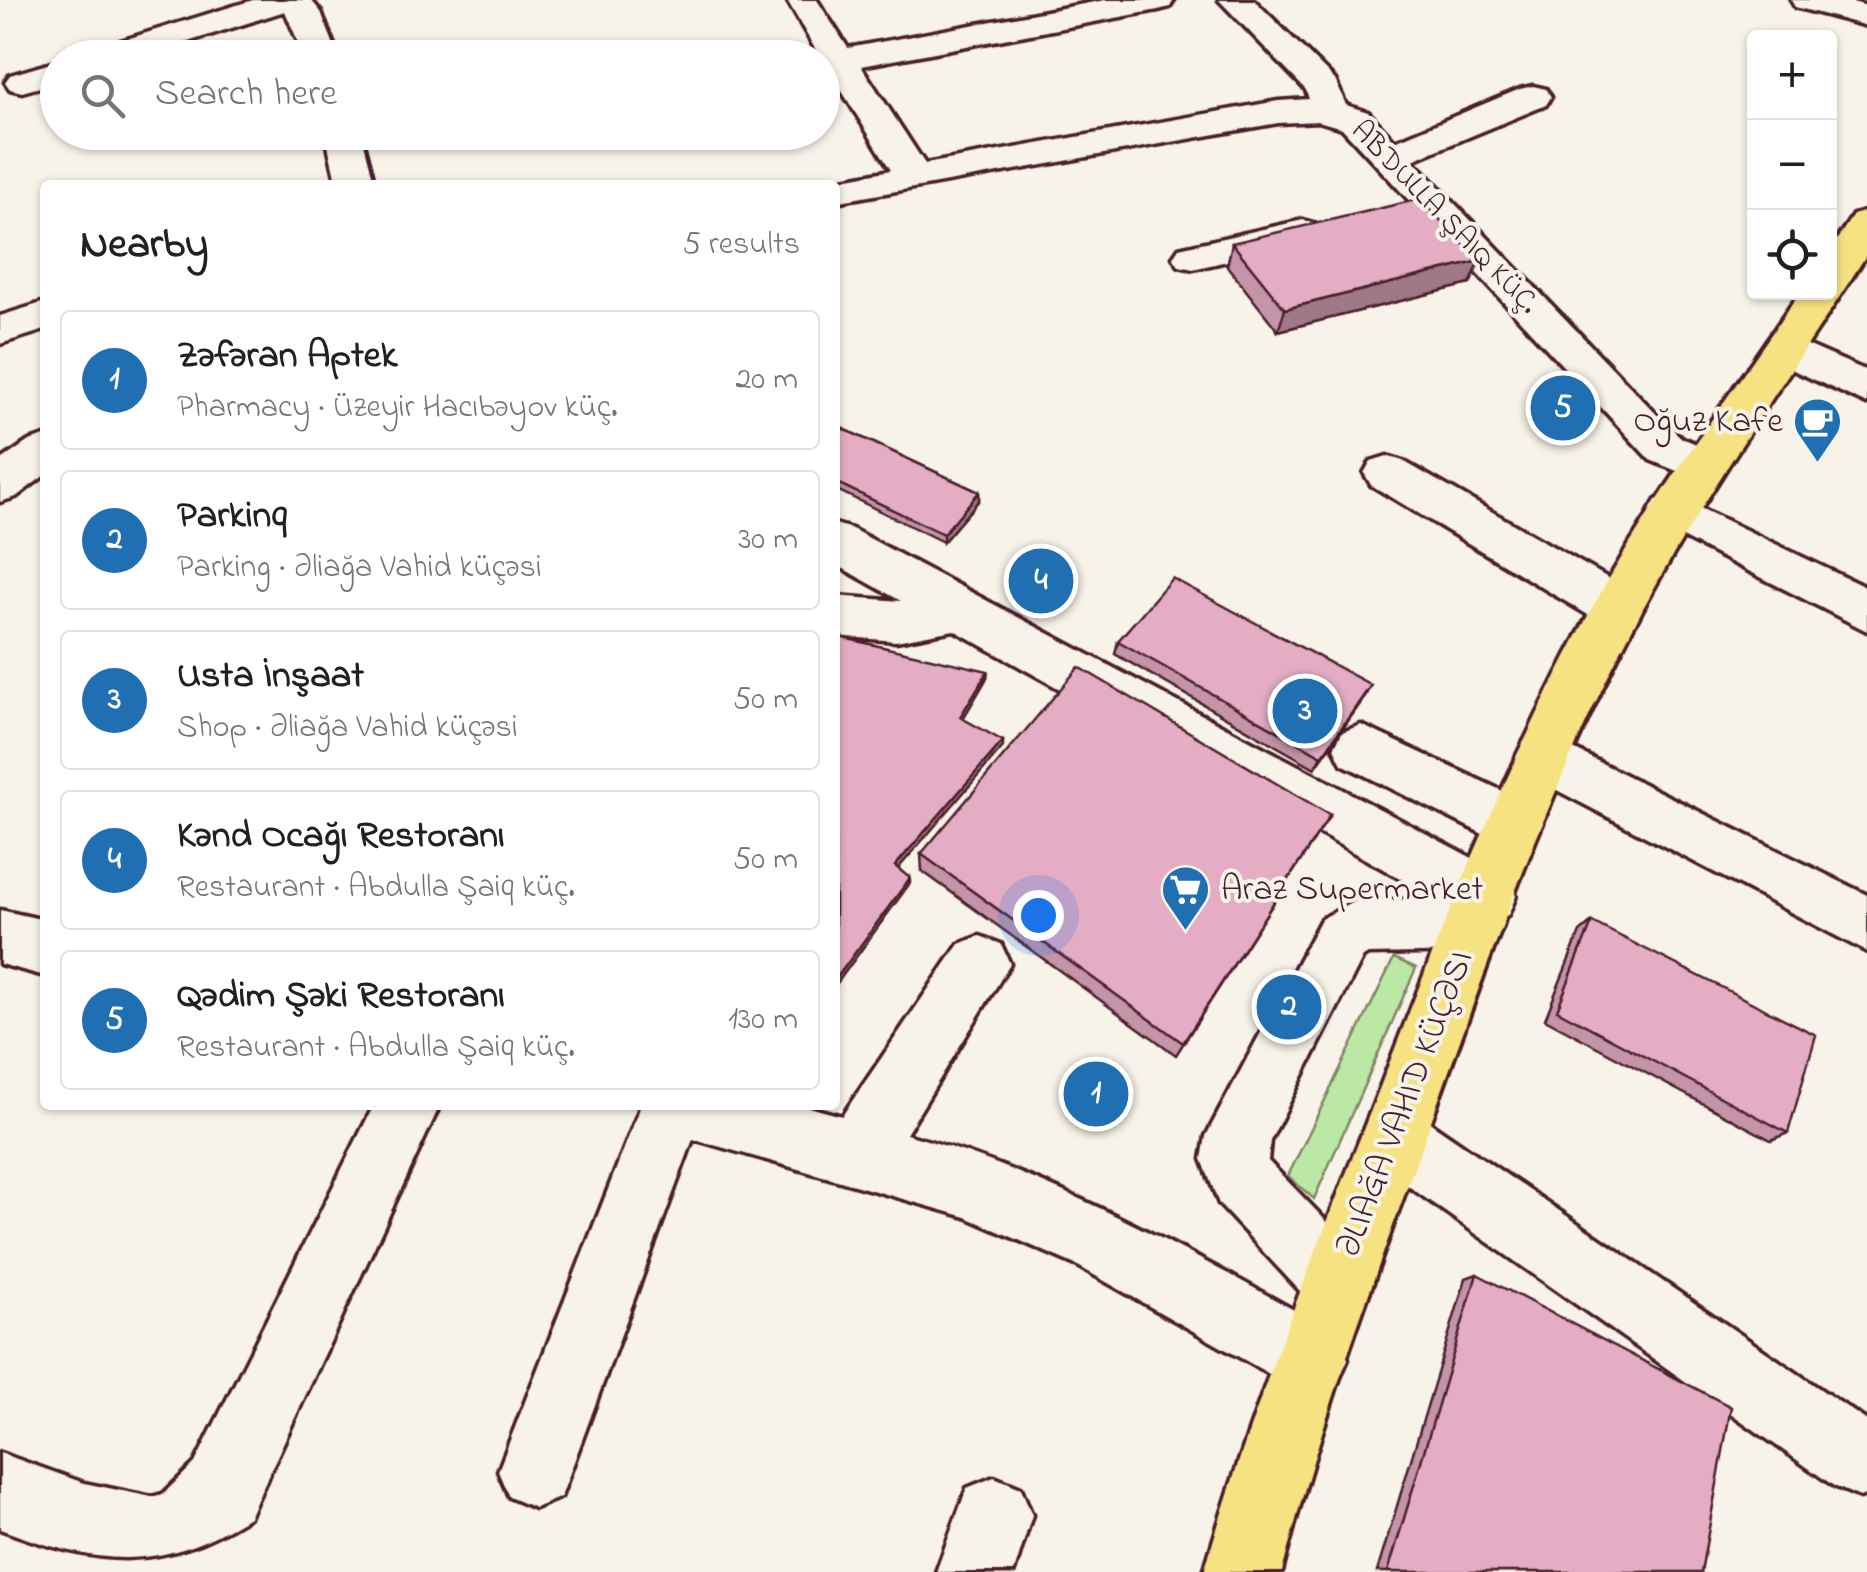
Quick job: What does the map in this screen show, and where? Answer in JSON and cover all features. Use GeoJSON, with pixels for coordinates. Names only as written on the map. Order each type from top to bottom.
{"type":"FeatureCollection","features":[{"type":"Feature","properties":{"kind":"main road"},"geometry":{"type":"LineString","coordinates":[[1837,269],[1867,223]]}},
{"type":"Feature","properties":{"kind":"main road","name":"ƏLIAĞA VAHID KÜÇƏSI"},"geometry":{"type":"LineString","coordinates":[[1244,1572],[1338,1282],[1480,910],[1544,757],[1618,608],[1688,489],[1816,300]]}},
{"type":"Feature","properties":{"kind":"street"},"geometry":{"type":"LineString","coordinates":[[159,40],[290,0],[304,12],[315,40]]}},
{"type":"Feature","properties":{"kind":"street"},"geometry":{"type":"LineString","coordinates":[[840,59],[1158,0]]}},
{"type":"Feature","properties":{"kind":"street"},"geometry":{"type":"LineString","coordinates":[[1236,0],[1323,87],[1330,110]]}},
{"type":"Feature","properties":{"kind":"street"},"geometry":{"type":"LineString","coordinates":[[802,2],[821,40]]}},
{"type":"Feature","properties":{"kind":"street"},"geometry":{"type":"LineString","coordinates":[[1809,11],[1867,16]]}},
{"type":"Feature","properties":{"kind":"street"},"geometry":{"type":"LineString","coordinates":[[840,73],[916,179]]}},
{"type":"Feature","properties":{"kind":"street"},"geometry":{"type":"LineString","coordinates":[[22,82],[40,76]]}},
{"type":"Feature","properties":{"kind":"street"},"geometry":{"type":"LineString","coordinates":[[1389,156],[1533,97]]}},
{"type":"Feature","properties":{"kind":"street","name":"ABDULLA ŞAIQ KÜÇ."},"geometry":{"type":"LineString","coordinates":[[840,189],[916,179],[1278,112],[1330,110],[1355,120],[1389,156],[1414,208],[1666,449],[1688,489],[1867,611]]}},
{"type":"Feature","properties":{"kind":"street"},"geometry":{"type":"LineString","coordinates":[[347,150],[355,180]]}},
{"type":"Feature","properties":{"kind":"street"},"geometry":{"type":"LineString","coordinates":[[1193,257],[1340,224]]}},
{"type":"Feature","properties":{"kind":"street"},"geometry":{"type":"LineString","coordinates":[[1,327],[40,317]]}},
{"type":"Feature","properties":{"kind":"street"},"geometry":{"type":"LineString","coordinates":[[1784,348],[1867,388]]}},
{"type":"Feature","properties":{"kind":"street"},"geometry":{"type":"LineString","coordinates":[[0,485],[40,456]]}},
{"type":"Feature","properties":{"kind":"street"},"geometry":{"type":"LineString","coordinates":[[1386,473],[1618,608]]}},
{"type":"Feature","properties":{"kind":"street"},"geometry":{"type":"LineString","coordinates":[[840,545],[1124,696],[1480,910]]}},
{"type":"Feature","properties":{"kind":"street"},"geometry":{"type":"LineString","coordinates":[[840,617],[881,624],[913,622],[957,610]]}},
{"type":"Feature","properties":{"kind":"street"},"geometry":{"type":"LineString","coordinates":[[1361,748],[1515,823]]}},
{"type":"Feature","properties":{"kind":"street"},"geometry":{"type":"LineString","coordinates":[[1544,757],[1867,925]]}},
{"type":"Feature","properties":{"kind":"street"},"geometry":{"type":"LineString","coordinates":[[1338,1282],[1242,1181],[1235,1159],[1238,1136],[1342,938],[1357,927],[1480,910]]}},
{"type":"Feature","properties":{"kind":"street"},"geometry":{"type":"LineString","coordinates":[[0,937],[40,947]]}},
{"type":"Feature","properties":{"kind":"street"},"geometry":{"type":"LineString","coordinates":[[856,1153],[980,964]]}},
{"type":"Feature","properties":{"kind":"street"},"geometry":{"type":"LineString","coordinates":[[0,1491],[130,1533],[166,1535],[192,1518],[222,1490],[406,1110]]}},
{"type":"Feature","properties":{"kind":"street"},"geometry":{"type":"LineString","coordinates":[[534,1470],[671,1110]]}},
{"type":"Feature","properties":{"kind":"street"},"geometry":{"type":"LineString","coordinates":[[704,1110],[970,1185],[1102,1242],[1312,1359]]}},
{"type":"Feature","properties":{"kind":"street"},"geometry":{"type":"LineString","coordinates":[[1393,1136],[1860,1460]]}},
{"type":"Feature","properties":{"kind":"green space"},"geometry":{"type":"Polygon","coordinates":[[[1394,958],[1416,968],[1314,1199],[1288,1176],[1394,958]]]}},
{"type":"Feature","properties":{"kind":"building"},"geometry":{"type":"Polygon","coordinates":[[[1420,199],[1480,261],[1285,309],[1232,243],[1420,199]]]}},
{"type":"Feature","properties":{"kind":"building"},"geometry":{"type":"Polygon","coordinates":[[[840,427],[979,492],[943,534],[840,484],[840,427]]]}},
{"type":"Feature","properties":{"kind":"building"},"geometry":{"type":"Polygon","coordinates":[[[1172,578],[1371,685],[1322,756],[1118,641],[1172,578]]]}},
{"type":"Feature","properties":{"kind":"building"},"geometry":{"type":"Polygon","coordinates":[[[840,637],[988,671],[960,717],[1003,741],[895,866],[910,878],[840,973],[840,637]]]}},
{"type":"Feature","properties":{"kind":"building"},"geometry":{"type":"Polygon","coordinates":[[[1079,667],[1330,815],[1183,1043],[921,854],[1079,667]]]}},
{"type":"Feature","properties":{"kind":"building"},"geometry":{"type":"Polygon","coordinates":[[[1592,922],[1816,1035],[1788,1133],[1557,1010],[1592,922]]]}},
{"type":"Feature","properties":{"kind":"building"},"geometry":{"type":"Polygon","coordinates":[[[1477,1274],[1731,1407],[1701,1572],[1388,1572],[1477,1274]]]}},
{"type":"Feature","properties":{"kind":"place","name":"Qədim Şəki Restoranı"},"geometry":{"type":"Point","coordinates":[1563,408]}},
{"type":"Feature","properties":{"kind":"place","name":"Oğuz Kafe"},"geometry":{"type":"Point","coordinates":[1818,464]}},
{"type":"Feature","properties":{"kind":"place","name":"Kənd Ocağı Restoranı"},"geometry":{"type":"Point","coordinates":[1041,581]}},
{"type":"Feature","properties":{"kind":"place","name":"Usta İnşaat"},"geometry":{"type":"Point","coordinates":[1305,711]}},
{"type":"Feature","properties":{"kind":"place","name":"Araz Supermarket"},"geometry":{"type":"Point","coordinates":[1186,932]}},
{"type":"Feature","properties":{"kind":"place","name":"Parkinq"},"geometry":{"type":"Point","coordinates":[1289,1007]}},
{"type":"Feature","properties":{"kind":"place","name":"Zəfəran Aptek"},"geometry":{"type":"Point","coordinates":[1096,1094]}}]}
